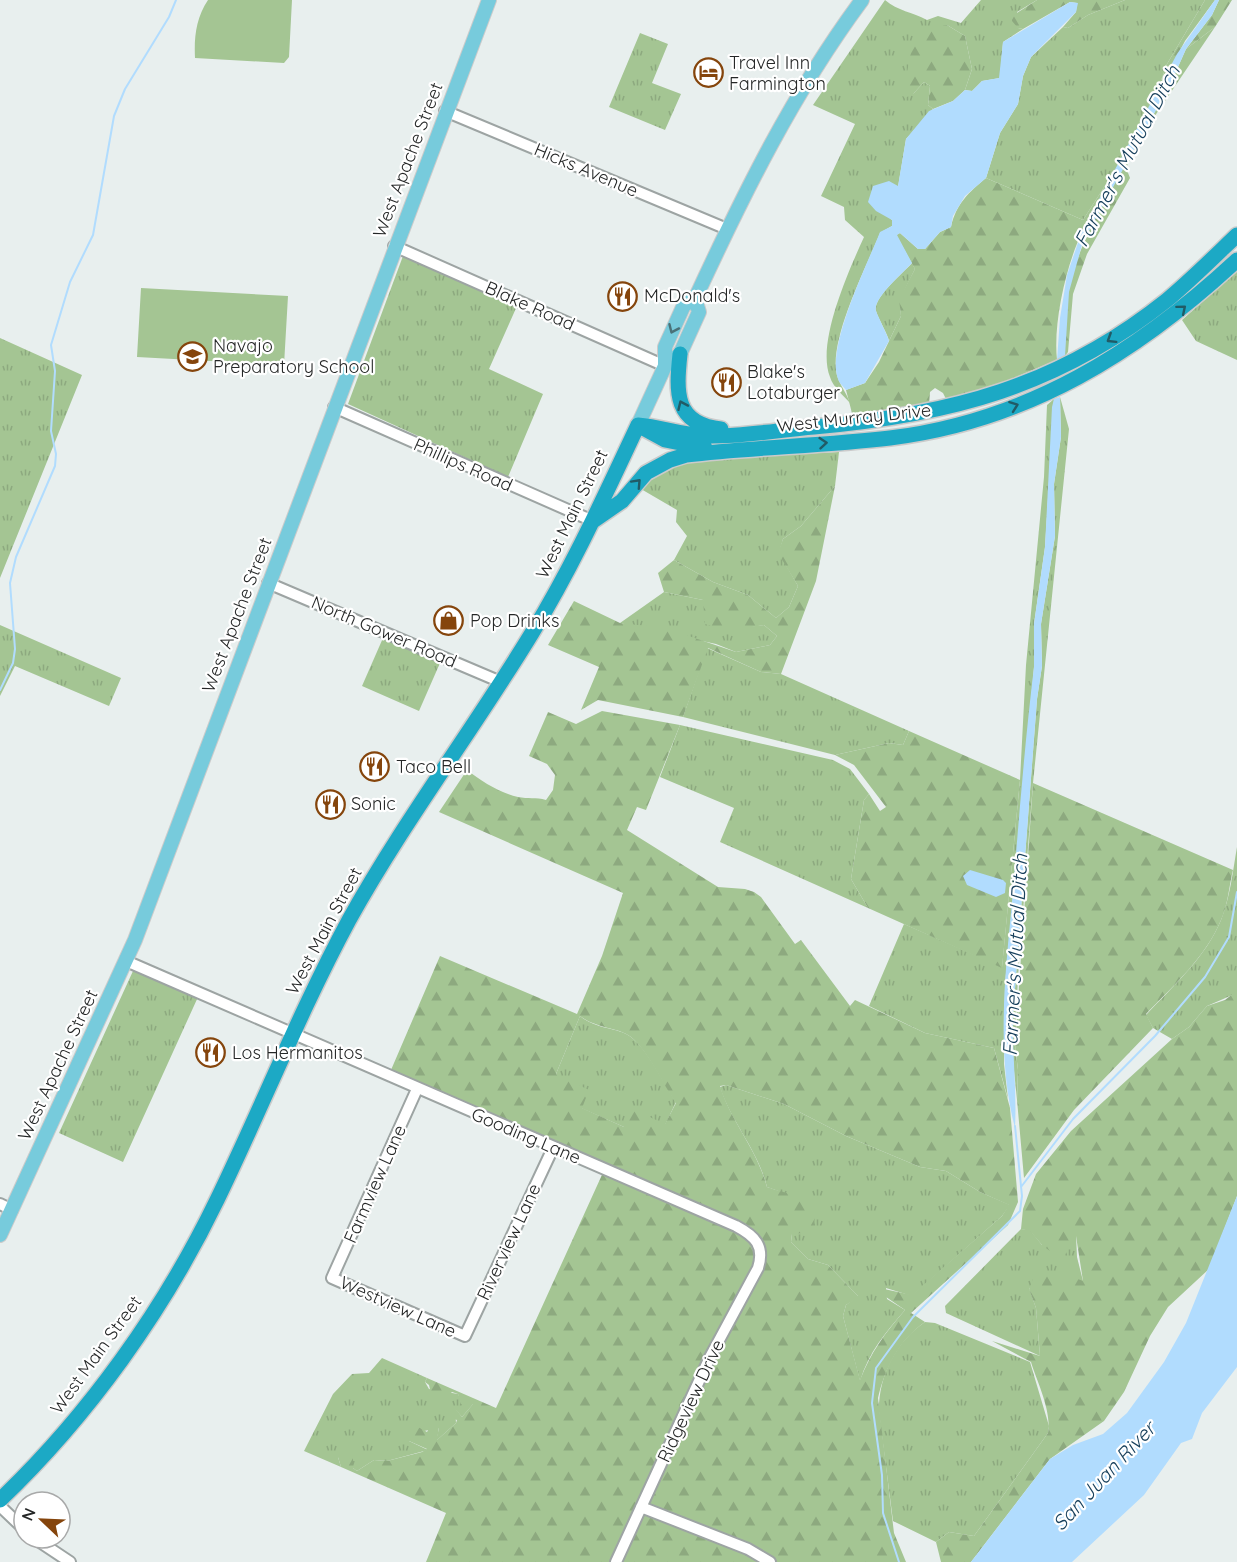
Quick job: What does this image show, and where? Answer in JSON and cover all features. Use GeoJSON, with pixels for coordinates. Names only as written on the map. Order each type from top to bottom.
{"type":"FeatureCollection","features":[{"type":"Feature","properties":{"kind":"highway","name":"West Murray Drive"},"geometry":{"type":"LineString","coordinates":[[638,425],[706,436],[889,420],[941,410],[1028,381],[1079,358],[1142,318],[1191,279],[1237,235]]}},
{"type":"Feature","properties":{"kind":"highway","name":"West Murray Drive"},"geometry":{"type":"LineString","coordinates":[[593,520],[622,501],[646,473],[670,460],[686,455],[902,436],[944,428],[1035,398],[1071,383],[1132,346],[1172,317],[1237,260]]}},
{"type":"Feature","properties":{"kind":"highway"},"geometry":{"type":"LineString","coordinates":[[680,354],[678,394],[688,416],[704,426],[751,433]]}},
{"type":"Feature","properties":{"kind":"highway"},"geometry":{"type":"LineString","coordinates":[[638,425],[658,437],[685,445],[747,449]]}},
{"type":"Feature","properties":{"kind":"highway","name":"West Main Street"},"geometry":{"type":"LineString","coordinates":[[0,1500],[74,1419],[124,1354],[173,1280],[217,1200],[293,1035],[372,880],[501,682],[552,598],[593,520],[638,425]]}},
{"type":"Feature","properties":{"kind":"main road","name":"West Apache Street"},"geometry":{"type":"LineString","coordinates":[[0,1235],[6,1207],[126,961],[394,246],[489,0]]}},
{"type":"Feature","properties":{"kind":"main road","name":"West Main Street"},"geometry":{"type":"LineString","coordinates":[[665,366],[680,354],[699,312],[696,299],[727,229],[789,109],[862,0]]}},
{"type":"Feature","properties":{"kind":"main road","name":"West Main Street"},"geometry":{"type":"LineString","coordinates":[[638,425],[665,366],[665,347],[684,305],[696,299]]}},
{"type":"Feature","properties":{"kind":"street","name":"Hicks Avenue"},"geometry":{"type":"LineString","coordinates":[[445,111],[727,229]]}},
{"type":"Feature","properties":{"kind":"street","name":"Blake Road"},"geometry":{"type":"LineString","coordinates":[[394,246],[665,366]]}},
{"type":"Feature","properties":{"kind":"street","name":"Phillips Road"},"geometry":{"type":"LineString","coordinates":[[334,407],[593,520]]}},
{"type":"Feature","properties":{"kind":"street","name":"North Gower Road"},"geometry":{"type":"LineString","coordinates":[[268,583],[501,682]]}},
{"type":"Feature","properties":{"kind":"street","name":"Gooding Lane"},"geometry":{"type":"LineString","coordinates":[[126,961],[736,1226],[757,1240]]}},
{"type":"Feature","properties":{"kind":"street","name":"Farmview Lane"},"geometry":{"type":"LineString","coordinates":[[332,1278],[417,1089]]}},
{"type":"Feature","properties":{"kind":"street","name":"Riverview Lane"},"geometry":{"type":"LineString","coordinates":[[465,1336],[553,1148]]}},
{"type":"Feature","properties":{"kind":"street","name":"Ridgeview Drive"},"geometry":{"type":"LineString","coordinates":[[616,1562],[710,1358],[758,1268],[762,1257],[757,1240]]}},
{"type":"Feature","properties":{"kind":"street","name":"Westview Lane"},"geometry":{"type":"LineString","coordinates":[[332,1278],[465,1336]]}},
{"type":"Feature","properties":{"kind":"street"},"geometry":{"type":"LineString","coordinates":[[0,1506],[12,1518]]}},
{"type":"Feature","properties":{"kind":"street"},"geometry":{"type":"LineString","coordinates":[[641,1508],[748,1549],[770,1562]]}},
{"type":"Feature","properties":{"kind":"street"},"geometry":{"type":"LineString","coordinates":[[52,1550],[70,1562]]}},
{"type":"Feature","properties":{"kind":"green space"},"geometry":{"type":"Polygon","coordinates":[[[208,0],[292,0],[289,57],[284,63],[195,58],[197,28],[208,0]]]}},
{"type":"Feature","properties":{"kind":"green space"},"geometry":{"type":"Polygon","coordinates":[[[885,0],[895,7],[927,20],[938,16],[961,23],[981,0],[1037,0],[1017,12],[1018,28],[1023,29],[1003,42],[1000,78],[982,81],[972,91],[965,90],[972,69],[965,36],[947,25],[913,94],[924,82],[930,86],[928,105],[933,109],[906,139],[898,187],[886,215],[892,220],[892,226],[880,233],[851,301],[839,338],[836,370],[850,403],[831,381],[827,363],[827,345],[836,307],[864,237],[845,220],[844,207],[821,196],[855,124],[813,105],[885,0]]]}},
{"type":"Feature","properties":{"kind":"green space"},"geometry":{"type":"Polygon","coordinates":[[[1037,0],[1125,0],[1088,15],[1068,28],[1063,27],[1076,12],[1077,3],[1070,2],[1023,29],[1018,28],[1012,21],[1012,16],[1037,0]]]}},
{"type":"Feature","properties":{"kind":"green space"},"geometry":{"type":"Polygon","coordinates":[[[1125,0],[1205,0],[1167,64],[1154,100],[1117,167],[1083,220],[986,178],[1000,133],[1018,104],[1023,76],[1031,57],[1063,27],[1068,28],[1088,15],[1125,0]]]}},
{"type":"Feature","properties":{"kind":"green space"},"geometry":{"type":"Polygon","coordinates":[[[1205,0],[1215,0],[1185,41],[1154,100],[1167,64],[1205,0]]]}},
{"type":"Feature","properties":{"kind":"green space"},"geometry":{"type":"Polygon","coordinates":[[[1219,0],[1232,0],[1215,27],[1186,49],[1212,15],[1219,0]]]}},
{"type":"Feature","properties":{"kind":"green space"},"geometry":{"type":"Polygon","coordinates":[[[947,25],[965,36],[972,69],[965,90],[953,101],[933,109],[928,105],[930,86],[924,82],[913,94],[905,98],[900,93],[905,83],[915,42],[922,34],[947,25]]]}},
{"type":"Feature","properties":{"kind":"green space"},"geometry":{"type":"Polygon","coordinates":[[[1215,27],[1144,132],[1127,166],[1125,165],[1170,85],[1186,49],[1215,27]]]}},
{"type":"Feature","properties":{"kind":"green space"},"geometry":{"type":"Polygon","coordinates":[[[640,33],[668,44],[652,83],[681,94],[665,130],[609,107],[640,33]]]}},
{"type":"Feature","properties":{"kind":"green space"},"geometry":{"type":"Polygon","coordinates":[[[1125,165],[1130,178],[1087,254],[1073,294],[1068,352],[1065,356],[1066,304],[1071,279],[1089,232],[1125,165]]]}},
{"type":"Feature","properties":{"kind":"green space"},"geometry":{"type":"Polygon","coordinates":[[[1117,167],[1082,232],[1071,261],[1059,312],[1057,360],[992,387],[947,401],[943,393],[935,388],[930,392],[929,405],[853,417],[846,390],[865,383],[879,362],[901,316],[899,299],[915,269],[896,235],[900,233],[918,249],[925,249],[940,232],[951,227],[964,199],[986,178],[1083,220],[1117,167]]]}},
{"type":"Feature","properties":{"kind":"green space"},"geometry":{"type":"Polygon","coordinates":[[[403,256],[517,306],[489,369],[543,394],[508,477],[348,404],[403,256]]]}},
{"type":"Feature","properties":{"kind":"green space"},"geometry":{"type":"Polygon","coordinates":[[[912,263],[915,269],[900,303],[901,316],[889,341],[876,306],[883,293],[912,263]]]}},
{"type":"Feature","properties":{"kind":"green space"},"geometry":{"type":"Polygon","coordinates":[[[1237,271],[1237,360],[1196,341],[1182,320],[1237,271]]]}},
{"type":"Feature","properties":{"kind":"green space"},"geometry":{"type":"Polygon","coordinates":[[[141,288],[288,296],[284,365],[137,357],[141,288]]]}},
{"type":"Feature","properties":{"kind":"green space"},"geometry":{"type":"Polygon","coordinates":[[[0,338],[82,375],[0,578],[0,338]]]}},
{"type":"Feature","properties":{"kind":"green space"},"geometry":{"type":"Polygon","coordinates":[[[1060,397],[1069,429],[1033,783],[1018,976],[1015,1045],[1018,1070],[1017,1100],[1012,1051],[1013,1015],[1037,699],[1042,666],[1041,624],[1055,536],[1054,484],[1061,437],[1060,397]]]}},
{"type":"Feature","properties":{"kind":"green space"},"geometry":{"type":"Polygon","coordinates":[[[1054,399],[1045,547],[1034,624],[1034,667],[1005,984],[1004,1064],[1008,1099],[994,1048],[925,1033],[869,1006],[904,924],[1002,967],[1020,780],[1026,665],[1044,477],[1047,405],[1054,399]]]}},
{"type":"Feature","properties":{"kind":"green space"},"geometry":{"type":"Polygon","coordinates":[[[839,452],[835,486],[801,526],[783,539],[779,553],[798,586],[789,607],[776,618],[748,595],[713,582],[674,560],[687,536],[676,522],[677,510],[641,489],[654,475],[676,464],[716,458],[839,452]]]}},
{"type":"Feature","properties":{"kind":"green space"},"geometry":{"type":"Polygon","coordinates":[[[835,486],[816,581],[781,674],[761,672],[708,648],[683,717],[598,700],[581,710],[599,667],[548,645],[574,601],[620,623],[665,628],[736,652],[770,645],[777,636],[764,625],[729,631],[705,624],[703,600],[664,592],[658,573],[674,560],[713,582],[748,595],[776,618],[789,607],[798,586],[778,553],[783,539],[801,526],[835,486]]]}},
{"type":"Feature","properties":{"kind":"green space"},"geometry":{"type":"Polygon","coordinates":[[[664,592],[703,600],[747,627],[764,625],[777,636],[770,645],[736,652],[716,644],[620,623],[664,592]]]}},
{"type":"Feature","properties":{"kind":"green space"},"geometry":{"type":"Polygon","coordinates":[[[0,625],[121,678],[109,706],[15,666],[0,696],[0,625]]]}},
{"type":"Feature","properties":{"kind":"green space"},"geometry":{"type":"Polygon","coordinates":[[[383,638],[440,663],[419,711],[362,686],[383,638]]]}},
{"type":"Feature","properties":{"kind":"green space"},"geometry":{"type":"Polygon","coordinates":[[[707,648],[761,672],[781,674],[909,731],[903,745],[889,743],[835,755],[683,717],[707,648]]]}},
{"type":"Feature","properties":{"kind":"green space"},"geometry":{"type":"Polygon","coordinates":[[[602,711],[680,725],[646,810],[637,807],[627,830],[718,887],[745,889],[761,897],[795,944],[801,940],[850,1006],[855,1000],[925,1033],[994,1048],[1010,1108],[1018,1202],[1008,1225],[911,1313],[925,1322],[908,1337],[894,1356],[878,1398],[894,1533],[906,1562],[426,1562],[446,1513],[341,1467],[338,1457],[344,1452],[353,1457],[353,1468],[357,1471],[374,1460],[387,1461],[422,1452],[427,1449],[409,1441],[407,1432],[418,1427],[427,1432],[431,1425],[439,1427],[437,1440],[456,1423],[457,1420],[448,1417],[450,1409],[455,1408],[462,1417],[473,1404],[461,1404],[458,1394],[452,1392],[443,1400],[432,1398],[429,1385],[425,1382],[427,1378],[496,1408],[606,1166],[391,1070],[440,956],[577,1014],[602,956],[623,893],[439,812],[467,770],[504,793],[546,800],[553,790],[555,775],[547,764],[529,756],[548,712],[576,724],[602,711]],[[580,1016],[556,1074],[589,1090],[582,1108],[624,1127],[632,1109],[665,1124],[676,1103],[637,1043],[620,1031],[593,1023],[580,1016]],[[726,1085],[720,1086],[725,1099],[757,1160],[767,1187],[803,1200],[814,1211],[815,1220],[812,1232],[792,1234],[791,1242],[808,1259],[828,1265],[859,1297],[846,1305],[843,1316],[860,1380],[879,1343],[905,1310],[870,1286],[912,1295],[1002,1216],[1009,1205],[980,1192],[946,1171],[920,1167],[846,1136],[784,1104],[726,1085]]]}},
{"type":"Feature","properties":{"kind":"green space"},"geometry":{"type":"Polygon","coordinates":[[[680,725],[833,760],[850,769],[869,794],[864,800],[851,879],[868,908],[720,842],[734,808],[660,777],[680,725]]]}},
{"type":"Feature","properties":{"kind":"green space"},"geometry":{"type":"Polygon","coordinates":[[[909,731],[1020,780],[1002,968],[868,908],[851,879],[864,800],[869,794],[880,811],[886,807],[854,765],[835,755],[889,743],[903,745],[909,731]]]}},
{"type":"Feature","properties":{"kind":"green space"},"geometry":{"type":"Polygon","coordinates":[[[1033,783],[1233,870],[1225,908],[1215,934],[1198,959],[1146,1014],[1153,1028],[1074,1110],[1024,1178],[1015,1045],[1033,783]]]}},
{"type":"Feature","properties":{"kind":"green space"},"geometry":{"type":"Polygon","coordinates":[[[1237,847],[1237,993],[1207,1006],[1189,1027],[1172,1039],[1153,1028],[1146,1015],[1198,959],[1215,934],[1227,903],[1237,847]]]}},
{"type":"Feature","properties":{"kind":"green space"},"geometry":{"type":"Polygon","coordinates":[[[139,970],[198,997],[123,1162],[59,1133],[133,971],[139,970]]]}},
{"type":"Feature","properties":{"kind":"green space"},"geometry":{"type":"Polygon","coordinates":[[[1237,993],[1237,1196],[1209,1269],[1168,1307],[1150,1336],[1124,1392],[1104,1421],[1050,1459],[971,1562],[941,1562],[936,1542],[949,1532],[974,1536],[1048,1433],[1046,1406],[1031,1362],[992,1341],[1040,1356],[1036,1308],[1029,1289],[1036,1272],[1070,1276],[1083,1281],[1076,1236],[1062,1260],[1042,1245],[1030,1231],[1021,1229],[1023,1209],[1036,1174],[1071,1131],[1172,1039],[1189,1027],[1207,1006],[1225,1000],[1237,993]]]}},
{"type":"Feature","properties":{"kind":"green space"},"geometry":{"type":"Polygon","coordinates":[[[580,1016],[593,1024],[626,1034],[644,1050],[676,1102],[665,1125],[624,1127],[581,1108],[556,1074],[580,1016]]]}},
{"type":"Feature","properties":{"kind":"green space"},"geometry":{"type":"Polygon","coordinates":[[[726,1085],[784,1104],[846,1136],[920,1167],[946,1171],[980,1192],[1010,1205],[1002,1216],[912,1296],[886,1288],[887,1299],[905,1310],[873,1352],[860,1381],[843,1316],[846,1305],[858,1296],[828,1265],[808,1259],[791,1242],[792,1234],[784,1193],[767,1187],[757,1161],[725,1100],[720,1087],[726,1085]]]}},
{"type":"Feature","properties":{"kind":"green space"},"geometry":{"type":"Polygon","coordinates":[[[1021,1229],[1030,1230],[1042,1245],[1076,1235],[1077,1257],[1083,1281],[1029,1288],[1036,1308],[1040,1356],[946,1313],[945,1306],[1021,1229]]]}},
{"type":"Feature","properties":{"kind":"green space"},"geometry":{"type":"Polygon","coordinates":[[[925,1322],[935,1323],[1030,1362],[1049,1426],[1048,1433],[974,1536],[949,1532],[936,1542],[893,1521],[879,1412],[885,1373],[891,1361],[905,1339],[925,1322]]]}},
{"type":"Feature","properties":{"kind":"green space"},"geometry":{"type":"Polygon","coordinates":[[[382,1358],[427,1378],[425,1382],[429,1389],[458,1394],[460,1398],[474,1403],[462,1417],[455,1409],[456,1423],[436,1441],[439,1428],[424,1431],[409,1441],[428,1450],[387,1461],[374,1460],[357,1471],[338,1457],[341,1467],[304,1451],[333,1394],[352,1374],[369,1373],[382,1358]]]}},
{"type":"Feature","properties":{"kind":"water"},"geometry":{"type":"Polygon","coordinates":[[[1215,0],[1219,0],[1212,15],[1186,49],[1170,85],[1083,241],[1069,292],[1065,356],[1057,360],[1060,318],[1067,275],[1082,231],[1177,54],[1215,0]]]}},
{"type":"Feature","properties":{"kind":"water"},"geometry":{"type":"Polygon","coordinates":[[[1070,2],[1078,3],[1076,12],[1031,57],[1023,76],[1018,104],[1000,133],[986,178],[965,196],[953,216],[951,227],[940,232],[925,249],[918,249],[900,233],[897,235],[912,263],[884,293],[876,306],[889,341],[865,383],[846,390],[839,380],[836,365],[843,327],[880,232],[892,226],[892,220],[876,211],[868,202],[873,186],[889,181],[898,186],[906,139],[929,111],[953,101],[965,90],[972,91],[982,81],[999,78],[1003,42],[1070,2]]]}},
{"type":"Feature","properties":{"kind":"water"},"geometry":{"type":"Polygon","coordinates":[[[1060,397],[1061,437],[1054,484],[1055,536],[1041,624],[1042,666],[1037,699],[1013,1015],[1015,1128],[1005,1069],[1005,980],[1034,667],[1034,624],[1045,547],[1052,407],[1054,399],[1060,397]]]}},
{"type":"Feature","properties":{"kind":"water"},"geometry":{"type":"Polygon","coordinates":[[[970,870],[1003,880],[1006,883],[1005,893],[996,897],[967,885],[963,876],[970,870]]]}},
{"type":"Feature","properties":{"kind":"water","name":"San Juan River"},"geometry":{"type":"Polygon","coordinates":[[[1237,1196],[1237,1367],[1202,1413],[1192,1439],[1181,1443],[1144,1495],[1072,1562],[971,1562],[1050,1459],[1073,1445],[1103,1434],[1127,1413],[1164,1362],[1186,1323],[1237,1196]]]}},
{"type":"Feature","properties":{"kind":"waterway"},"geometry":{"type":"LineString","coordinates":[[0,690],[13,663],[15,649],[10,583],[16,557],[55,466],[56,454],[51,431],[55,371],[51,345],[70,282],[93,235],[114,116],[125,89],[169,17],[176,0]]}},
{"type":"Feature","properties":{"kind":"waterway"},"geometry":{"type":"LineString","coordinates":[[1021,1187],[1073,1119],[1155,1036],[1205,977],[1229,937],[1237,892]]}},
{"type":"Feature","properties":{"kind":"waterway","name":"Farmer's Mutual Ditch"},"geometry":{"type":"LineString","coordinates":[[899,1562],[883,1513],[882,1475],[872,1403],[876,1368],[913,1317],[1020,1211],[1022,1196],[1015,1126]]}},
{"type":"Feature","properties":{"kind":"place","name":"Travel Inn Farmington"},"geometry":{"type":"Point","coordinates":[708,73]}},
{"type":"Feature","properties":{"kind":"place","name":"McDonald's"},"geometry":{"type":"Point","coordinates":[623,296]}},
{"type":"Feature","properties":{"kind":"place","name":"Navajo Preparatory School"},"geometry":{"type":"Point","coordinates":[192,356]}},
{"type":"Feature","properties":{"kind":"place","name":"Blake's Lotaburger"},"geometry":{"type":"Point","coordinates":[726,382]}},
{"type":"Feature","properties":{"kind":"place","name":"Pop Drinks"},"geometry":{"type":"Point","coordinates":[449,621]}},
{"type":"Feature","properties":{"kind":"place","name":"Taco Bell"},"geometry":{"type":"Point","coordinates":[375,767]}},
{"type":"Feature","properties":{"kind":"place","name":"Sonic"},"geometry":{"type":"Point","coordinates":[330,804]}},
{"type":"Feature","properties":{"kind":"place","name":"Los Hermanitos"},"geometry":{"type":"Point","coordinates":[211,1053]}}]}
